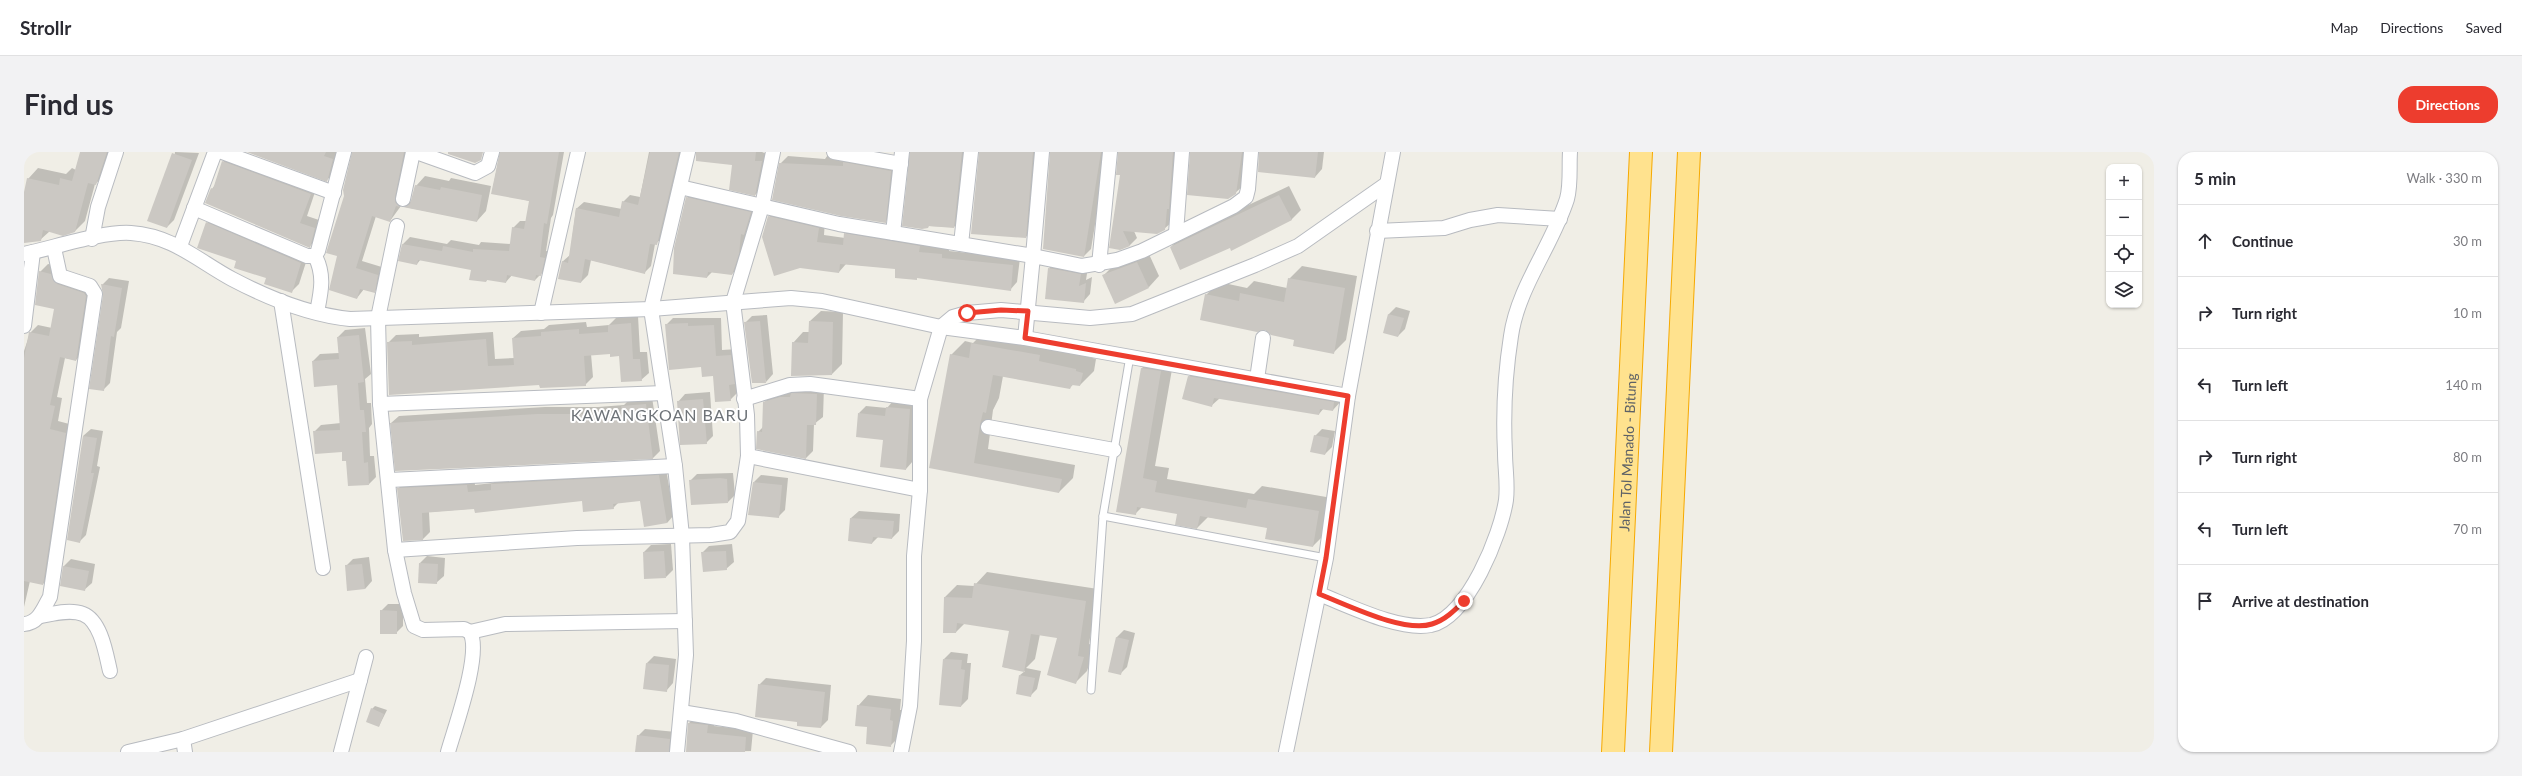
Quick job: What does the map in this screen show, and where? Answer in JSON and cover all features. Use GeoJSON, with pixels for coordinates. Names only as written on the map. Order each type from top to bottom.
{"type":"FeatureCollection","features":[{"type":"Feature","properties":{"kind":"highway","name":"Jalan Tol Manado - Bitung"},"geometry":{"type":"LineString","coordinates":[[1613,752],[1641,152]]}},
{"type":"Feature","properties":{"kind":"highway"},"geometry":{"type":"LineString","coordinates":[[1661,752],[1689,152]]}},
{"type":"Feature","properties":{"kind":"highway"},"geometry":{"type":"LineString","coordinates":[[1684,251],[1704,152]]}},
{"type":"Feature","properties":{"kind":"street"},"geometry":{"type":"LineString","coordinates":[[92,239],[98,207],[116,152]]}},
{"type":"Feature","properties":{"kind":"street"},"geometry":{"type":"LineString","coordinates":[[180,246],[215,152]]}},
{"type":"Feature","properties":{"kind":"street"},"geometry":{"type":"LineString","coordinates":[[222,152],[334,193]]}},
{"type":"Feature","properties":{"kind":"street"},"geometry":{"type":"LineString","coordinates":[[314,256],[318,251],[344,152]]}},
{"type":"Feature","properties":{"kind":"street"},"geometry":{"type":"LineString","coordinates":[[403,199],[413,152]]}},
{"type":"Feature","properties":{"kind":"street"},"geometry":{"type":"LineString","coordinates":[[416,152],[475,173],[488,166],[492,152]]}},
{"type":"Feature","properties":{"kind":"street"},"geometry":{"type":"LineString","coordinates":[[541,312],[578,152]]}},
{"type":"Feature","properties":{"kind":"street"},"geometry":{"type":"LineString","coordinates":[[677,752],[686,655],[682,536],[674,466],[651,309],[688,152]]}},
{"type":"Feature","properties":{"kind":"street"},"geometry":{"type":"LineString","coordinates":[[395,550],[577,538],[682,536],[730,532],[738,521],[748,456],[744,399],[733,302],[762,206],[773,152]]}},
{"type":"Feature","properties":{"kind":"street"},"geometry":{"type":"LineString","coordinates":[[834,152],[901,158],[893,233]]}},
{"type":"Feature","properties":{"kind":"street"},"geometry":{"type":"LineString","coordinates":[[962,244],[971,152]]}},
{"type":"Feature","properties":{"kind":"street"},"geometry":{"type":"LineString","coordinates":[[1025,338],[1042,152]]}},
{"type":"Feature","properties":{"kind":"street"},"geometry":{"type":"LineString","coordinates":[[1099,264],[1110,152]]}},
{"type":"Feature","properties":{"kind":"street"},"geometry":{"type":"LineString","coordinates":[[1176,233],[1182,152]]}},
{"type":"Feature","properties":{"kind":"street"},"geometry":{"type":"LineString","coordinates":[[680,187],[839,224],[1033,256],[1082,266],[1099,264],[1142,251],[1176,233],[1234,206],[1246,197],[1251,152]]}},
{"type":"Feature","properties":{"kind":"street"},"geometry":{"type":"LineString","coordinates":[[1286,752],[1326,558],[1348,396],[1385,185],[1393,152]]}},
{"type":"Feature","properties":{"kind":"street"},"geometry":{"type":"LineString","coordinates":[[1319,594],[1409,626],[1431,625],[1450,615],[1475,584],[1490,549],[1506,501],[1505,406],[1511,335],[1519,304],[1560,219],[1567,197],[1570,152]]}},
{"type":"Feature","properties":{"kind":"street"},"geometry":{"type":"LineString","coordinates":[[901,752],[910,706],[914,640],[914,556],[920,490],[920,399],[941,327],[953,317],[967,313],[1001,310],[1028,311],[1090,318],[1106,318],[1132,314],[1255,265],[1298,246],[1385,185]]}},
{"type":"Feature","properties":{"kind":"street"},"geometry":{"type":"LineString","coordinates":[[194,208],[307,256],[314,256]]}},
{"type":"Feature","properties":{"kind":"street"},"geometry":{"type":"LineString","coordinates":[[1377,231],[1444,228],[1470,220],[1498,215],[1560,219]]}},
{"type":"Feature","properties":{"kind":"street"},"geometry":{"type":"LineString","coordinates":[[397,226],[378,318],[380,404],[390,480],[395,550],[404,593],[414,626],[424,630],[464,629],[470,632],[505,624],[685,621]]}},
{"type":"Feature","properties":{"kind":"street"},"geometry":{"type":"LineString","coordinates":[[24,326],[29,253],[111,235],[133,233],[150,236],[180,246],[232,279],[282,301],[337,317],[378,318],[651,309],[791,298],[822,301],[941,327],[1025,338],[1348,396]]}},
{"type":"Feature","properties":{"kind":"street"},"geometry":{"type":"LineString","coordinates":[[24,624],[34,621],[40,616],[50,597],[95,294],[90,286],[60,276],[54,248]]}},
{"type":"Feature","properties":{"kind":"street"},"geometry":{"type":"LineString","coordinates":[[314,256],[322,272],[322,291],[317,312]]}},
{"type":"Feature","properties":{"kind":"street"},"geometry":{"type":"LineString","coordinates":[[282,301],[323,568]]}},
{"type":"Feature","properties":{"kind":"street"},"geometry":{"type":"LineString","coordinates":[[1257,379],[1263,338]]}},
{"type":"Feature","properties":{"kind":"street"},"geometry":{"type":"LineString","coordinates":[[744,399],[790,385],[810,384],[920,399]]}},
{"type":"Feature","properties":{"kind":"street"},"geometry":{"type":"LineString","coordinates":[[380,404],[664,393]]}},
{"type":"Feature","properties":{"kind":"street"},"geometry":{"type":"LineString","coordinates":[[988,427],[1114,450]]}},
{"type":"Feature","properties":{"kind":"street"},"geometry":{"type":"LineString","coordinates":[[748,456],[920,490]]}},
{"type":"Feature","properties":{"kind":"street"},"geometry":{"type":"LineString","coordinates":[[390,480],[674,466]]}},
{"type":"Feature","properties":{"kind":"street"},"geometry":{"type":"LineString","coordinates":[[40,616],[72,613],[84,614],[95,625],[102,641],[110,671]]}},
{"type":"Feature","properties":{"kind":"street"},"geometry":{"type":"LineString","coordinates":[[448,752],[470,676],[474,646],[470,632]]}},
{"type":"Feature","properties":{"kind":"street"},"geometry":{"type":"LineString","coordinates":[[340,752],[366,657]]}},
{"type":"Feature","properties":{"kind":"street"},"geometry":{"type":"LineString","coordinates":[[128,752],[184,745],[360,680]]}},
{"type":"Feature","properties":{"kind":"street"},"geometry":{"type":"LineString","coordinates":[[681,712],[736,721],[849,752]]}},
{"type":"Feature","properties":{"kind":"lane"},"geometry":{"type":"LineString","coordinates":[[1090,690],[1103,516],[1130,356]]}},
{"type":"Feature","properties":{"kind":"lane"},"geometry":{"type":"LineString","coordinates":[[1103,516],[1326,558]]}},
{"type":"Feature","properties":{"kind":"building"},"geometry":{"type":"Polygon","coordinates":[[[80,152],[107,152],[96,185],[88,183],[75,232],[63,236],[43,230],[41,241],[24,243],[24,192],[27,178],[59,185],[60,178],[72,181],[80,152]]]}},
{"type":"Feature","properties":{"kind":"building"},"geometry":{"type":"Polygon","coordinates":[[[247,152],[326,152],[324,156],[333,159],[327,182],[247,152]]]}},
{"type":"Feature","properties":{"kind":"building"},"geometry":{"type":"Polygon","coordinates":[[[352,152],[404,152],[395,197],[395,202],[400,207],[396,206],[390,222],[372,216],[356,268],[378,275],[375,293],[360,289],[357,299],[329,290],[337,256],[326,253],[344,196],[343,190],[352,152]]]}},
{"type":"Feature","properties":{"kind":"building"},"geometry":{"type":"Polygon","coordinates":[[[448,152],[483,152],[481,160],[475,163],[448,154],[448,152]]]}},
{"type":"Feature","properties":{"kind":"building"},"geometry":{"type":"Polygon","coordinates":[[[500,152],[559,152],[547,224],[544,223],[540,257],[545,258],[541,276],[536,275],[535,281],[507,275],[506,283],[487,280],[486,282],[469,280],[471,270],[418,260],[417,265],[398,261],[402,244],[442,251],[443,246],[473,252],[473,249],[509,251],[512,227],[524,229],[529,201],[491,194],[500,152]]]}},
{"type":"Feature","properties":{"kind":"building"},"geometry":{"type":"Polygon","coordinates":[[[650,152],[679,152],[657,245],[650,244],[645,274],[585,259],[581,283],[558,279],[562,261],[568,263],[576,208],[619,217],[622,201],[638,205],[650,152]]]}},
{"type":"Feature","properties":{"kind":"building"},"geometry":{"type":"Polygon","coordinates":[[[696,152],[756,152],[755,161],[762,161],[755,196],[729,190],[732,165],[696,161],[696,152]]]}},
{"type":"Feature","properties":{"kind":"building"},"geometry":{"type":"Polygon","coordinates":[[[910,152],[962,152],[954,228],[929,226],[928,228],[922,229],[902,226],[910,152]]]}},
{"type":"Feature","properties":{"kind":"building"},"geometry":{"type":"Polygon","coordinates":[[[979,152],[1033,152],[1026,238],[971,234],[979,152]]]}},
{"type":"Feature","properties":{"kind":"building"},"geometry":{"type":"Polygon","coordinates":[[[1050,152],[1101,152],[1084,257],[1043,249],[1050,152]]]}},
{"type":"Feature","properties":{"kind":"building"},"geometry":{"type":"Polygon","coordinates":[[[1118,152],[1173,152],[1169,209],[1167,209],[1165,230],[1157,234],[1123,231],[1130,246],[1120,250],[1109,248],[1120,175],[1116,175],[1118,152]]]}},
{"type":"Feature","properties":{"kind":"building"},"geometry":{"type":"Polygon","coordinates":[[[1190,152],[1242,152],[1236,194],[1228,199],[1187,195],[1190,152]]]}},
{"type":"Feature","properties":{"kind":"building"},"geometry":{"type":"Polygon","coordinates":[[[1259,152],[1318,152],[1315,178],[1258,172],[1259,152]]]}},
{"type":"Feature","properties":{"kind":"building"},"geometry":{"type":"Polygon","coordinates":[[[172,153],[192,160],[167,228],[147,221],[172,153]]]}},
{"type":"Feature","properties":{"kind":"building"},"geometry":{"type":"Polygon","coordinates":[[[222,161],[311,194],[300,223],[315,228],[310,248],[205,203],[211,188],[213,189],[222,161]]]}},
{"type":"Feature","properties":{"kind":"building"},"geometry":{"type":"Polygon","coordinates":[[[843,162],[891,171],[886,223],[841,216],[772,200],[779,163],[843,166],[843,162]]]}},
{"type":"Feature","properties":{"kind":"building"},"geometry":{"type":"Polygon","coordinates":[[[415,185],[440,190],[441,187],[482,195],[477,222],[403,207],[410,204],[415,185]]]}},
{"type":"Feature","properties":{"kind":"building"},"geometry":{"type":"Polygon","coordinates":[[[1279,195],[1292,220],[1231,251],[1230,248],[1180,270],[1170,247],[1279,195]]]}},
{"type":"Feature","properties":{"kind":"building"},"geometry":{"type":"Polygon","coordinates":[[[686,197],[751,212],[744,235],[741,234],[739,254],[732,275],[708,272],[707,278],[673,274],[674,248],[686,197]]]}},
{"type":"Feature","properties":{"kind":"building"},"geometry":{"type":"Polygon","coordinates":[[[768,216],[819,228],[817,242],[843,245],[844,233],[920,246],[919,252],[942,254],[942,258],[1013,265],[1011,291],[917,278],[917,280],[895,278],[895,269],[840,264],[839,273],[800,268],[774,276],[762,237],[768,216]]]}},
{"type":"Feature","properties":{"kind":"building"},"geometry":{"type":"Polygon","coordinates":[[[206,222],[301,263],[292,293],[264,284],[266,278],[234,268],[236,261],[197,248],[206,222]]]}},
{"type":"Feature","properties":{"kind":"building"},"geometry":{"type":"Polygon","coordinates":[[[1137,262],[1149,288],[1115,304],[1102,275],[1137,262]]]}},
{"type":"Feature","properties":{"kind":"building"},"geometry":{"type":"Polygon","coordinates":[[[1048,268],[1081,274],[1079,286],[1086,283],[1084,303],[1045,299],[1048,268]]]}},
{"type":"Feature","properties":{"kind":"building"},"geometry":{"type":"Polygon","coordinates":[[[39,271],[51,274],[57,284],[84,293],[86,296],[76,361],[60,357],[50,405],[55,406],[50,429],[66,433],[43,585],[24,581],[24,358],[29,332],[49,336],[54,309],[35,305],[39,271]]]}},
{"type":"Feature","properties":{"kind":"building"},"geometry":{"type":"Polygon","coordinates":[[[1288,278],[1345,288],[1334,354],[1293,346],[1294,340],[1271,335],[1265,330],[1257,332],[1200,320],[1205,294],[1239,301],[1240,293],[1284,302],[1288,278]]]}},
{"type":"Feature","properties":{"kind":"building"},"geometry":{"type":"Polygon","coordinates":[[[101,284],[122,288],[114,337],[111,336],[104,391],[89,389],[103,295],[101,284]]]}},
{"type":"Feature","properties":{"kind":"building"},"geometry":{"type":"Polygon","coordinates":[[[1388,314],[1404,318],[1398,337],[1383,333],[1388,314]]]}},
{"type":"Feature","properties":{"kind":"building"},"geometry":{"type":"Polygon","coordinates":[[[760,321],[766,383],[752,383],[744,322],[760,321]]]}},
{"type":"Feature","properties":{"kind":"building"},"geometry":{"type":"Polygon","coordinates":[[[809,321],[833,322],[832,375],[791,376],[792,342],[808,343],[809,321]]]}},
{"type":"Feature","properties":{"kind":"building"},"geometry":{"type":"Polygon","coordinates":[[[631,323],[633,359],[640,359],[642,381],[621,382],[619,356],[610,357],[610,354],[584,356],[586,386],[540,388],[539,385],[389,395],[387,342],[412,341],[412,345],[486,339],[488,366],[514,365],[512,338],[541,336],[541,332],[579,329],[579,334],[608,332],[608,325],[631,323]]]}},
{"type":"Feature","properties":{"kind":"building"},"geometry":{"type":"Polygon","coordinates":[[[688,323],[688,326],[714,325],[716,356],[731,355],[735,384],[729,385],[731,401],[715,402],[713,376],[702,377],[701,367],[669,370],[665,324],[688,323]]]}},
{"type":"Feature","properties":{"kind":"building"},"geometry":{"type":"Polygon","coordinates":[[[359,335],[364,382],[358,383],[360,410],[364,410],[366,432],[362,432],[364,463],[368,462],[369,485],[348,486],[346,461],[342,461],[342,452],[315,454],[313,431],[340,430],[337,385],[314,387],[312,361],[339,359],[337,337],[359,335]]]}},
{"type":"Feature","properties":{"kind":"building"},"geometry":{"type":"Polygon","coordinates":[[[971,343],[1040,355],[1039,361],[1076,369],[1076,371],[1083,373],[1080,386],[1072,385],[1070,389],[993,375],[986,413],[983,412],[980,425],[974,463],[1062,479],[1059,493],[929,468],[950,354],[969,358],[971,343]]]}},
{"type":"Feature","properties":{"kind":"building"},"geometry":{"type":"Polygon","coordinates":[[[1141,368],[1161,371],[1143,478],[1157,481],[1155,492],[1246,508],[1248,499],[1319,511],[1313,547],[1265,539],[1267,528],[1200,516],[1197,529],[1175,525],[1177,514],[1137,507],[1136,515],[1116,512],[1141,368]]]}},
{"type":"Feature","properties":{"kind":"building"},"geometry":{"type":"Polygon","coordinates":[[[1188,376],[1334,402],[1333,411],[1320,409],[1319,415],[1214,398],[1212,407],[1182,399],[1188,376]]]}},
{"type":"Feature","properties":{"kind":"building"},"geometry":{"type":"Polygon","coordinates":[[[791,393],[817,394],[816,425],[807,425],[806,459],[756,449],[757,431],[762,432],[763,402],[780,397],[790,397],[791,393]]]}},
{"type":"Feature","properties":{"kind":"building"},"geometry":{"type":"Polygon","coordinates":[[[703,399],[707,444],[680,445],[677,401],[703,399]]]}},
{"type":"Feature","properties":{"kind":"building"},"geometry":{"type":"Polygon","coordinates":[[[646,404],[653,459],[395,471],[390,423],[537,414],[590,414],[622,411],[621,406],[646,404]]]}},
{"type":"Feature","properties":{"kind":"building"},"geometry":{"type":"Polygon","coordinates":[[[886,407],[910,409],[906,470],[880,467],[883,440],[856,437],[858,413],[885,416],[886,407]]]}},
{"type":"Feature","properties":{"kind":"building"},"geometry":{"type":"Polygon","coordinates":[[[1314,435],[1329,438],[1325,455],[1310,452],[1314,435]]]}},
{"type":"Feature","properties":{"kind":"building"},"geometry":{"type":"Polygon","coordinates":[[[83,436],[97,438],[91,473],[94,473],[80,543],[67,540],[83,436]]]}},
{"type":"Feature","properties":{"kind":"building"},"geometry":{"type":"Polygon","coordinates":[[[659,475],[667,523],[644,527],[640,501],[613,504],[614,509],[583,512],[582,501],[475,513],[474,509],[422,513],[423,540],[403,541],[397,488],[467,485],[468,492],[491,490],[491,484],[659,475]]]}},
{"type":"Feature","properties":{"kind":"building"},"geometry":{"type":"Polygon","coordinates":[[[727,479],[728,503],[691,505],[689,480],[727,479]]]}},
{"type":"Feature","properties":{"kind":"building"},"geometry":{"type":"Polygon","coordinates":[[[753,482],[782,485],[779,518],[748,515],[753,482]]]}},
{"type":"Feature","properties":{"kind":"building"},"geometry":{"type":"Polygon","coordinates":[[[850,518],[894,521],[892,539],[873,537],[872,544],[848,541],[850,518]]]}},
{"type":"Feature","properties":{"kind":"building"},"geometry":{"type":"Polygon","coordinates":[[[664,551],[666,578],[644,579],[643,552],[664,551]]]}},
{"type":"Feature","properties":{"kind":"building"},"geometry":{"type":"Polygon","coordinates":[[[726,551],[727,570],[703,572],[701,552],[726,551]]]}},
{"type":"Feature","properties":{"kind":"building"},"geometry":{"type":"Polygon","coordinates":[[[419,563],[438,564],[437,584],[418,583],[419,563]]]}},
{"type":"Feature","properties":{"kind":"building"},"geometry":{"type":"Polygon","coordinates":[[[362,564],[365,589],[347,591],[345,565],[362,564]]]}},
{"type":"Feature","properties":{"kind":"building"},"geometry":{"type":"Polygon","coordinates":[[[63,566],[89,571],[85,591],[60,586],[63,566]]]}},
{"type":"Feature","properties":{"kind":"building"},"geometry":{"type":"Polygon","coordinates":[[[974,583],[1086,601],[1078,656],[1084,657],[1076,684],[1047,675],[1057,638],[1031,634],[1024,672],[1002,667],[1009,631],[957,623],[956,633],[943,633],[944,597],[972,598],[974,583]]]}},
{"type":"Feature","properties":{"kind":"building"},"geometry":{"type":"Polygon","coordinates":[[[380,610],[397,611],[397,634],[380,634],[380,610]]]}},
{"type":"Feature","properties":{"kind":"building"},"geometry":{"type":"Polygon","coordinates":[[[1116,637],[1129,640],[1121,675],[1108,672],[1116,637]]]}},
{"type":"Feature","properties":{"kind":"building"},"geometry":{"type":"Polygon","coordinates":[[[943,659],[962,660],[961,669],[965,670],[961,707],[939,705],[943,659]]]}},
{"type":"Feature","properties":{"kind":"building"},"geometry":{"type":"Polygon","coordinates":[[[646,663],[669,665],[667,692],[643,689],[646,663]]]}},
{"type":"Feature","properties":{"kind":"building"},"geometry":{"type":"Polygon","coordinates":[[[1019,675],[1035,678],[1031,697],[1016,694],[1019,675]]]}},
{"type":"Feature","properties":{"kind":"building"},"geometry":{"type":"Polygon","coordinates":[[[758,684],[825,692],[821,728],[797,726],[797,722],[755,717],[758,684]]]}},
{"type":"Feature","properties":{"kind":"building"},"geometry":{"type":"Polygon","coordinates":[[[857,705],[891,709],[890,720],[893,721],[891,747],[866,744],[867,727],[855,726],[857,705]]]}},
{"type":"Feature","properties":{"kind":"building"},"geometry":{"type":"Polygon","coordinates":[[[371,708],[384,714],[379,727],[366,722],[371,708]]]}},
{"type":"Feature","properties":{"kind":"building"},"geometry":{"type":"Polygon","coordinates":[[[688,723],[708,725],[707,733],[746,737],[745,752],[686,752],[688,723]]]}},
{"type":"Feature","properties":{"kind":"building"},"geometry":{"type":"Polygon","coordinates":[[[637,735],[670,739],[669,752],[635,752],[637,735]]]}},
{"type":"Feature","properties":{"kind":"district","name":"KAWANGKOAN BARU"},"geometry":{"type":"Point","coordinates":[660,414]}},
{"type":"Feature","properties":{"kind":"route"},"geometry":{"type":"LineString","coordinates":[[967,313],[1001,310],[1028,311],[1025,338],[1348,396],[1326,558],[1319,594],[1409,626],[1431,625],[1450,615],[1464,601]]}}]}
